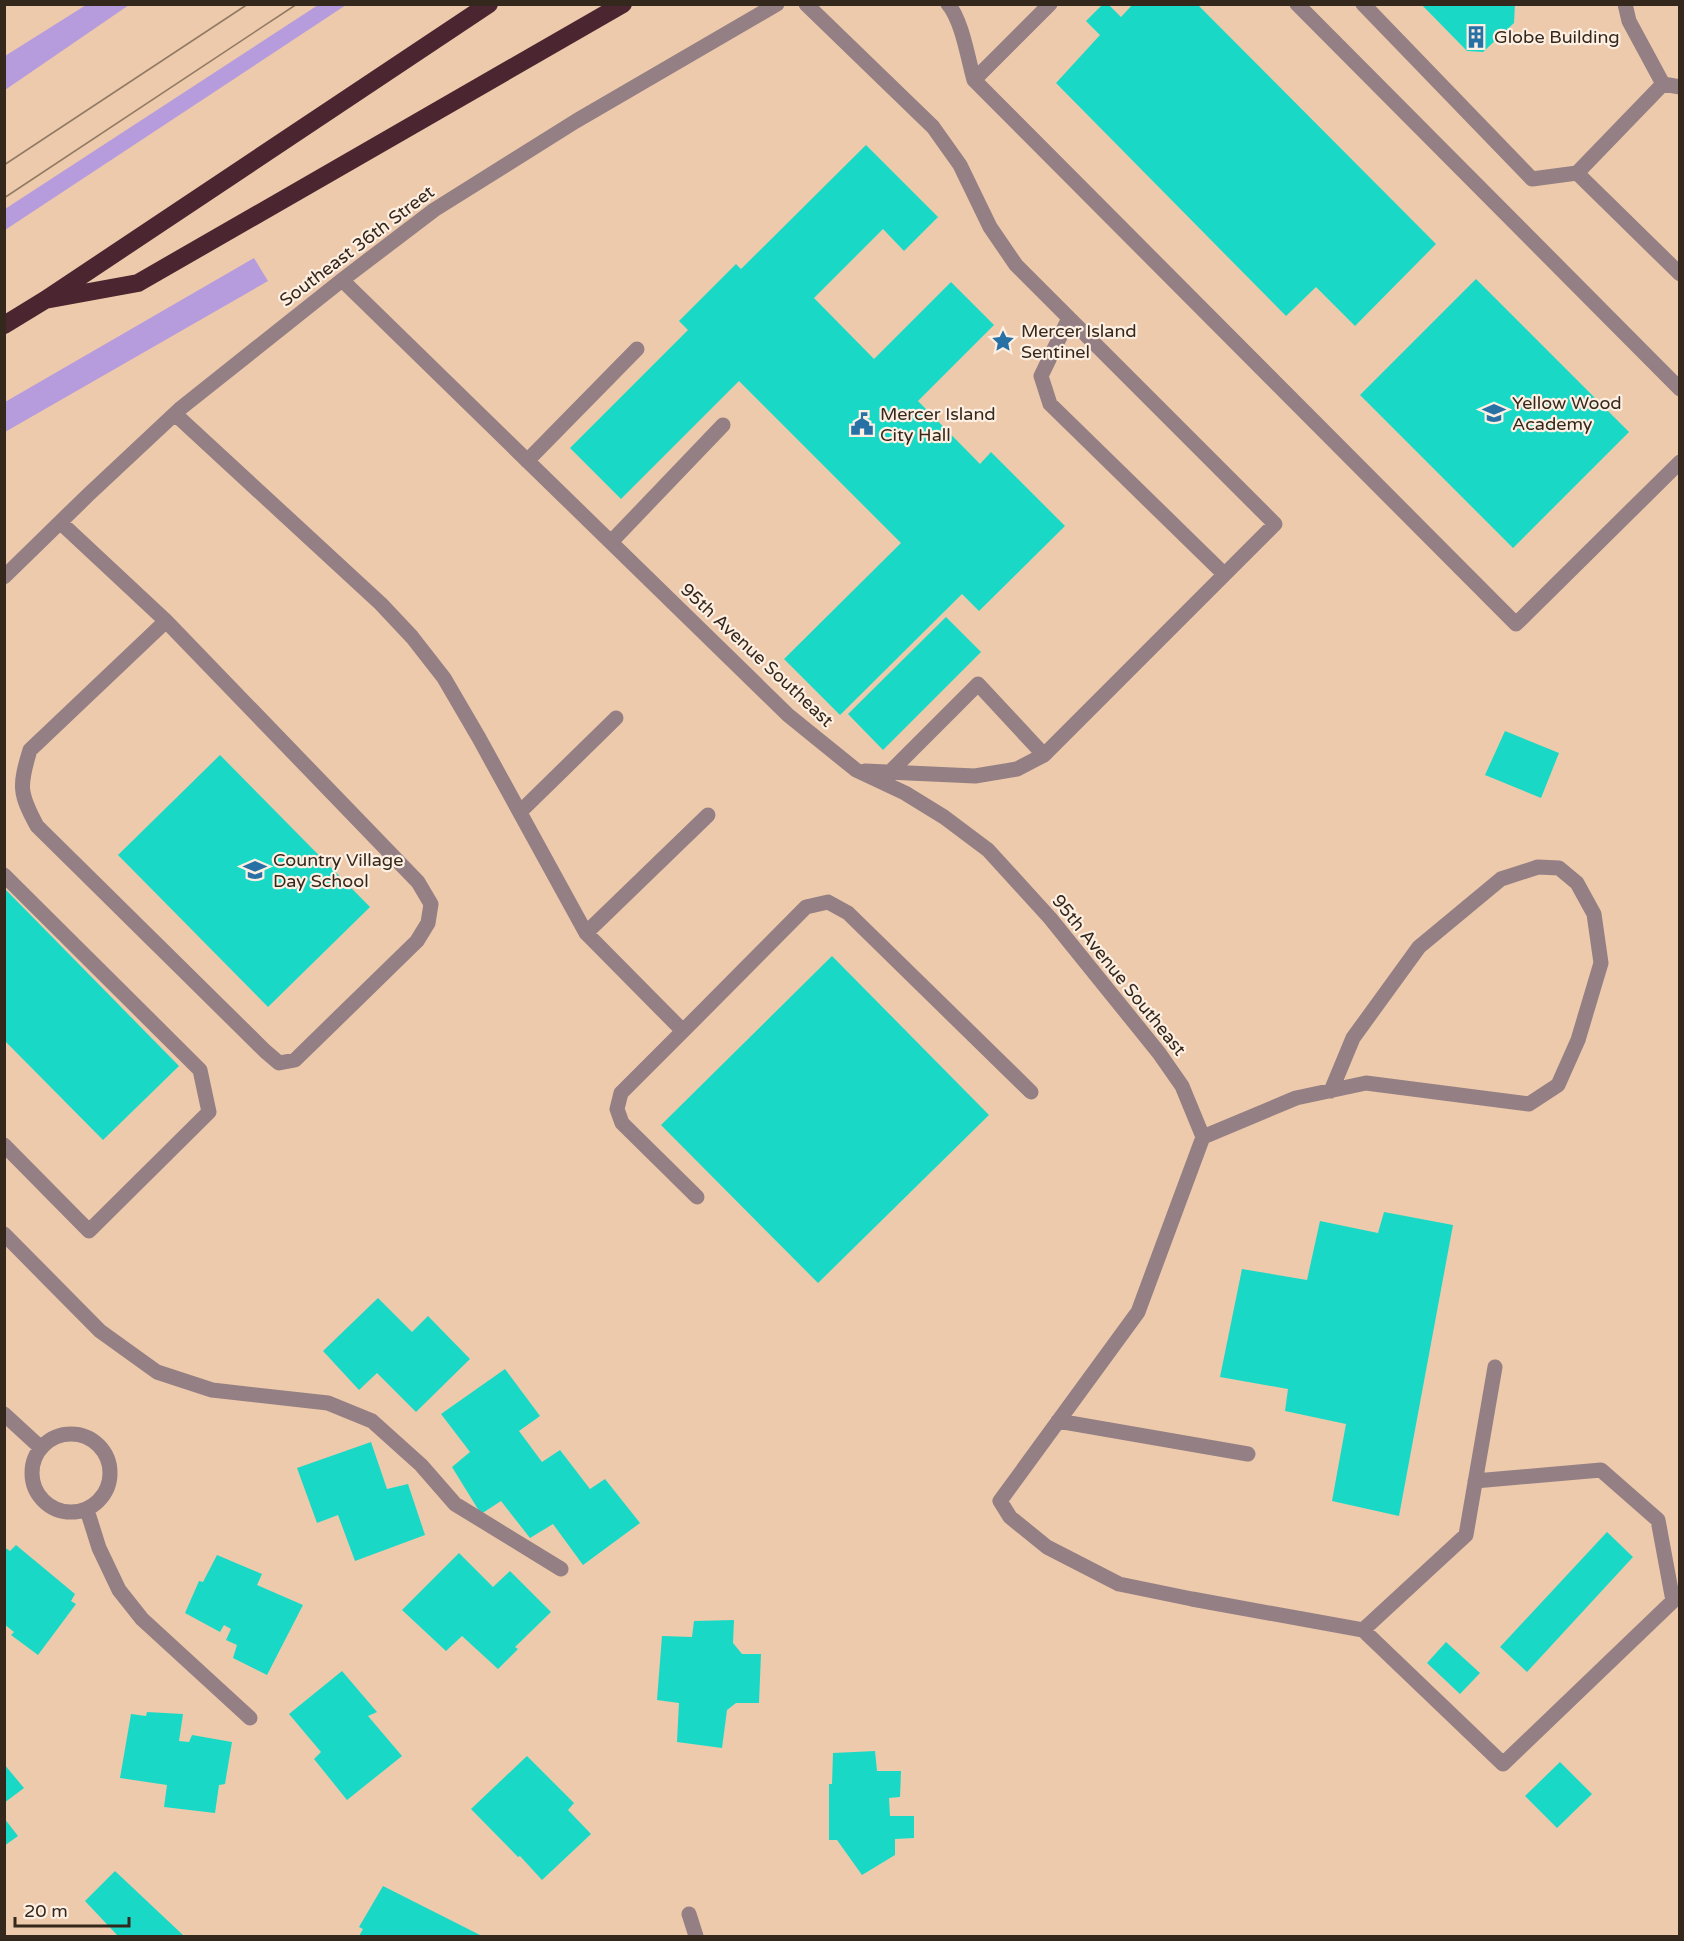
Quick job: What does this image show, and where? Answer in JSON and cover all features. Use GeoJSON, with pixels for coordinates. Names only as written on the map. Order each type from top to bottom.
{"type":"FeatureCollection","features":[{"type":"Feature","properties":{"kind":"highway"},"geometry":{"type":"LineString","coordinates":[[4,325],[489,4]]}},
{"type":"Feature","properties":{"kind":"highway"},"geometry":{"type":"LineString","coordinates":[[45,300],[138,283],[623,4]]}},
{"type":"Feature","properties":{"kind":"street","name":"Southeast 36th Street"},"geometry":{"type":"LineString","coordinates":[[4,577],[175,414],[342,280],[434,210],[566,127],[777,4]]}},
{"type":"Feature","properties":{"kind":"street"},"geometry":{"type":"LineString","coordinates":[[806,4],[933,127],[960,165],[990,227],[1016,265],[1275,524],[1044,755],[1017,769],[975,776],[856,770]]}},
{"type":"Feature","properties":{"kind":"street"},"geometry":{"type":"LineString","coordinates":[[948,4],[961,32],[974,80],[1516,624],[1680,462]]}},
{"type":"Feature","properties":{"kind":"street"},"geometry":{"type":"LineString","coordinates":[[974,80],[1050,4]]}},
{"type":"Feature","properties":{"kind":"street"},"geometry":{"type":"LineString","coordinates":[[1297,4],[1680,389]]}},
{"type":"Feature","properties":{"kind":"street"},"geometry":{"type":"LineString","coordinates":[[1363,4],[1532,179],[1577,173],[1663,84]]}},
{"type":"Feature","properties":{"kind":"street"},"geometry":{"type":"LineString","coordinates":[[1625,4],[1629,21],[1663,84]]}},
{"type":"Feature","properties":{"kind":"street"},"geometry":{"type":"LineString","coordinates":[[1663,84],[1680,87]]}},
{"type":"Feature","properties":{"kind":"street"},"geometry":{"type":"LineString","coordinates":[[1577,173],[1680,274]]}},
{"type":"Feature","properties":{"kind":"street","name":"95th Avenue Southeast"},"geometry":{"type":"LineString","coordinates":[[342,280],[788,715],[856,770],[915,799],[944,817],[988,850],[1050,918],[1159,1053],[1182,1086],[1203,1137]]}},
{"type":"Feature","properties":{"kind":"street"},"geometry":{"type":"LineString","coordinates":[[1069,318],[1041,376],[1050,404],[1224,574]]}},
{"type":"Feature","properties":{"kind":"street"},"geometry":{"type":"LineString","coordinates":[[527,461],[637,349]]}},
{"type":"Feature","properties":{"kind":"street"},"geometry":{"type":"LineString","coordinates":[[175,414],[381,604],[412,637],[444,678],[586,933],[683,1031]]}},
{"type":"Feature","properties":{"kind":"street"},"geometry":{"type":"LineString","coordinates":[[611,542],[723,424]]}},
{"type":"Feature","properties":{"kind":"street"},"geometry":{"type":"LineString","coordinates":[[61,523],[166,621],[418,882],[431,904],[429,923],[417,941],[295,1060],[279,1063],[265,1051],[37,826],[24,801],[23,775],[30,750],[166,621]]}},
{"type":"Feature","properties":{"kind":"street"},"geometry":{"type":"LineString","coordinates":[[890,772],[978,684],[1044,755]]}},
{"type":"Feature","properties":{"kind":"street"},"geometry":{"type":"LineString","coordinates":[[520,812],[616,718]]}},
{"type":"Feature","properties":{"kind":"street"},"geometry":{"type":"LineString","coordinates":[[586,933],[708,815]]}},
{"type":"Feature","properties":{"kind":"street"},"geometry":{"type":"LineString","coordinates":[[1331,1091],[1353,1038],[1419,948],[1501,879],[1538,867],[1559,868],[1577,883],[1594,914],[1601,963],[1578,1040],[1558,1085],[1529,1104],[1366,1083],[1331,1091],[1296,1098],[1203,1137],[1138,1312],[1000,1501],[1010,1517],[1047,1547],[1119,1584],[1363,1630],[1503,1764],[1673,1601],[1658,1520],[1601,1470],[1475,1481]]}},
{"type":"Feature","properties":{"kind":"street"},"geometry":{"type":"LineString","coordinates":[[4,875],[200,1070],[209,1112],[89,1232],[4,1145]]}},
{"type":"Feature","properties":{"kind":"street"},"geometry":{"type":"LineString","coordinates":[[697,1197],[622,1123],[617,1108],[621,1093],[806,907],[828,902],[848,914],[1031,1092]]}},
{"type":"Feature","properties":{"kind":"street"},"geometry":{"type":"LineString","coordinates":[[4,1234],[100,1331],[157,1372],[212,1390],[328,1403],[372,1421],[421,1465],[455,1504],[561,1569]]}},
{"type":"Feature","properties":{"kind":"street"},"geometry":{"type":"LineString","coordinates":[[1363,1630],[1466,1534],[1495,1367]]}},
{"type":"Feature","properties":{"kind":"street"},"geometry":{"type":"LineString","coordinates":[[4,1414],[41,1448]]}},
{"type":"Feature","properties":{"kind":"street"},"geometry":{"type":"LineString","coordinates":[[1058,1421],[1248,1454]]}},
{"type":"Feature","properties":{"kind":"street"},"geometry":{"type":"LineString","coordinates":[[69,1434],[84,1436],[98,1444],[107,1457],[110,1471],[108,1487],[100,1500],[87,1510],[72,1513],[57,1510],[44,1502],[34,1490],[31,1475],[33,1460],[41,1448],[54,1437],[69,1434]]}},
{"type":"Feature","properties":{"kind":"street"},"geometry":{"type":"LineString","coordinates":[[87,1510],[99,1548],[119,1590],[142,1619],[250,1718]]}},
{"type":"Feature","properties":{"kind":"street"},"geometry":{"type":"LineString","coordinates":[[689,1914],[696,1936]]}},
{"type":"Feature","properties":{"kind":"shaded area"},"geometry":{"type":"Polygon","coordinates":[[[86,5],[129,5],[5,90],[5,56],[86,5]]]}},
{"type":"Feature","properties":{"kind":"shaded area"},"geometry":{"type":"Polygon","coordinates":[[[318,5],[346,5],[5,230],[5,209],[318,5]]]}},
{"type":"Feature","properties":{"kind":"shaded area"},"geometry":{"type":"Polygon","coordinates":[[[254,258],[268,281],[5,432],[5,402],[254,258]]]}},
{"type":"Feature","properties":{"kind":"building"},"geometry":{"type":"Polygon","coordinates":[[[1103,4],[1108,4],[1121,17],[1133,4],[1197,4],[1436,244],[1355,326],[1316,287],[1286,316],[1056,83],[1100,35],[1086,21],[1103,4]]]}},
{"type":"Feature","properties":{"kind":"building","name":"Globe Building"},"geometry":{"type":"Polygon","coordinates":[[[1421,4],[1515,4],[1514,23],[1483,52],[1467,51],[1421,4]]]}},
{"type":"Feature","properties":{"kind":"building","name":"Mercer Island City Hall"},"geometry":{"type":"Polygon","coordinates":[[[866,145],[938,217],[904,251],[883,229],[814,298],[874,359],[951,282],[994,325],[918,401],[980,464],[991,452],[1065,526],[979,611],[962,594],[840,715],[784,659],[901,543],[739,381],[621,499],[570,448],[688,330],[679,321],[736,264],[741,269],[866,145]]]}},
{"type":"Feature","properties":{"kind":"building","name":"Yellow Wood Academy"},"geometry":{"type":"Polygon","coordinates":[[[1476,279],[1629,432],[1513,548],[1360,395],[1476,279]]]}},
{"type":"Feature","properties":{"kind":"building"},"geometry":{"type":"Polygon","coordinates":[[[946,617],[981,652],[883,750],[848,714],[946,617]]]}},
{"type":"Feature","properties":{"kind":"building"},"geometry":{"type":"Polygon","coordinates":[[[1505,731],[1559,753],[1541,798],[1485,775],[1505,731]]]}},
{"type":"Feature","properties":{"kind":"building"},"geometry":{"type":"Polygon","coordinates":[[[220,755],[370,907],[268,1007],[118,855],[220,755]]]}},
{"type":"Feature","properties":{"kind":"building"},"geometry":{"type":"Polygon","coordinates":[[[4,888],[179,1066],[103,1140],[4,1040],[4,888]]]}},
{"type":"Feature","properties":{"kind":"building"},"geometry":{"type":"Polygon","coordinates":[[[832,956],[989,1115],[818,1283],[661,1125],[832,956]]]}},
{"type":"Feature","properties":{"kind":"building"},"geometry":{"type":"Polygon","coordinates":[[[1384,1212],[1453,1225],[1399,1516],[1332,1501],[1346,1424],[1285,1411],[1288,1389],[1220,1377],[1242,1269],[1307,1280],[1320,1221],[1378,1233],[1384,1212]]]}},
{"type":"Feature","properties":{"kind":"building"},"geometry":{"type":"Polygon","coordinates":[[[378,1298],[412,1332],[428,1316],[470,1359],[416,1412],[377,1373],[359,1390],[323,1351],[378,1298]]]}},
{"type":"Feature","properties":{"kind":"building"},"geometry":{"type":"Polygon","coordinates":[[[505,1369],[540,1416],[519,1431],[542,1462],[560,1450],[590,1489],[605,1479],[640,1523],[583,1565],[553,1524],[530,1538],[501,1501],[481,1514],[452,1467],[470,1452],[441,1414],[505,1369]]]}},
{"type":"Feature","properties":{"kind":"building"},"geometry":{"type":"Polygon","coordinates":[[[371,1442],[387,1489],[408,1484],[425,1535],[355,1561],[338,1515],[317,1523],[297,1468],[371,1442]]]}},
{"type":"Feature","properties":{"kind":"building"},"geometry":{"type":"Polygon","coordinates":[[[1607,1532],[1633,1557],[1527,1672],[1500,1647],[1607,1532]]]}},
{"type":"Feature","properties":{"kind":"building"},"geometry":{"type":"Polygon","coordinates":[[[16,1545],[75,1594],[71,1601],[76,1604],[38,1655],[11,1635],[14,1632],[4,1624],[4,1547],[10,1551],[16,1545]]]}},
{"type":"Feature","properties":{"kind":"building"},"geometry":{"type":"Polygon","coordinates":[[[459,1553],[493,1587],[510,1571],[551,1612],[515,1647],[518,1649],[498,1669],[462,1636],[446,1651],[402,1610],[459,1553]]]}},
{"type":"Feature","properties":{"kind":"building"},"geometry":{"type":"Polygon","coordinates":[[[217,1555],[262,1574],[257,1585],[303,1605],[267,1675],[233,1658],[237,1645],[226,1640],[231,1629],[224,1625],[220,1632],[185,1613],[199,1581],[203,1582],[217,1555]]]}},
{"type":"Feature","properties":{"kind":"building"},"geometry":{"type":"Polygon","coordinates":[[[734,1620],[733,1643],[742,1654],[761,1654],[759,1703],[736,1703],[727,1710],[722,1748],[677,1742],[679,1703],[657,1700],[662,1636],[692,1637],[694,1621],[734,1620]]]}},
{"type":"Feature","properties":{"kind":"building"},"geometry":{"type":"Polygon","coordinates":[[[1446,1642],[1480,1673],[1460,1694],[1427,1663],[1446,1642]]]}},
{"type":"Feature","properties":{"kind":"building"},"geometry":{"type":"Polygon","coordinates":[[[342,1671],[377,1712],[368,1716],[402,1756],[347,1800],[314,1759],[321,1752],[289,1714],[342,1671]]]}},
{"type":"Feature","properties":{"kind":"building"},"geometry":{"type":"Polygon","coordinates":[[[147,1712],[183,1714],[179,1741],[189,1742],[192,1735],[232,1742],[225,1784],[219,1785],[215,1813],[164,1807],[167,1785],[120,1778],[131,1714],[146,1716],[147,1712]]]}},
{"type":"Feature","properties":{"kind":"building"},"geometry":{"type":"Polygon","coordinates":[[[875,1751],[877,1771],[901,1771],[900,1797],[889,1798],[890,1816],[914,1816],[914,1838],[895,1839],[895,1855],[862,1875],[837,1840],[829,1840],[829,1784],[832,1784],[833,1753],[875,1751]]]}},
{"type":"Feature","properties":{"kind":"building"},"geometry":{"type":"Polygon","coordinates":[[[527,1756],[574,1803],[568,1810],[591,1834],[542,1880],[471,1809],[527,1756]]]}},
{"type":"Feature","properties":{"kind":"building"},"geometry":{"type":"Polygon","coordinates":[[[1560,1762],[1592,1794],[1557,1828],[1525,1796],[1560,1762]]]}},
{"type":"Feature","properties":{"kind":"building"},"geometry":{"type":"Polygon","coordinates":[[[4,1764],[24,1788],[4,1803],[4,1764]]]}},
{"type":"Feature","properties":{"kind":"building"},"geometry":{"type":"Polygon","coordinates":[[[4,1818],[18,1836],[4,1846],[4,1818]]]}},
{"type":"Feature","properties":{"kind":"building"},"geometry":{"type":"Polygon","coordinates":[[[115,1871],[184,1936],[118,1936],[85,1901],[115,1871]]]}},
{"type":"Feature","properties":{"kind":"building"},"geometry":{"type":"Polygon","coordinates":[[[383,1886],[482,1936],[359,1936],[363,1929],[359,1927],[383,1886]]]}},
{"type":"Feature","properties":{"kind":"tram line"},"geometry":{"type":"LineString","coordinates":[[4,165],[248,4]]}},
{"type":"Feature","properties":{"kind":"tram line"},"geometry":{"type":"LineString","coordinates":[[4,198],[297,4]]}},
{"type":"Feature","properties":{"kind":"place","name":"Globe Building"},"geometry":{"type":"Point","coordinates":[1476,37]}},
{"type":"Feature","properties":{"kind":"place","name":"Mercer Island Sentinel"},"geometry":{"type":"Point","coordinates":[1003,341]}},
{"type":"Feature","properties":{"kind":"place","name":"Yellow Wood Academy"},"geometry":{"type":"Point","coordinates":[1494,413]}},
{"type":"Feature","properties":{"kind":"place","name":"Mercer Island City Hall"},"geometry":{"type":"Point","coordinates":[862,424]}},
{"type":"Feature","properties":{"kind":"place","name":"Country Village Day School"},"geometry":{"type":"Point","coordinates":[255,870]}}]}
